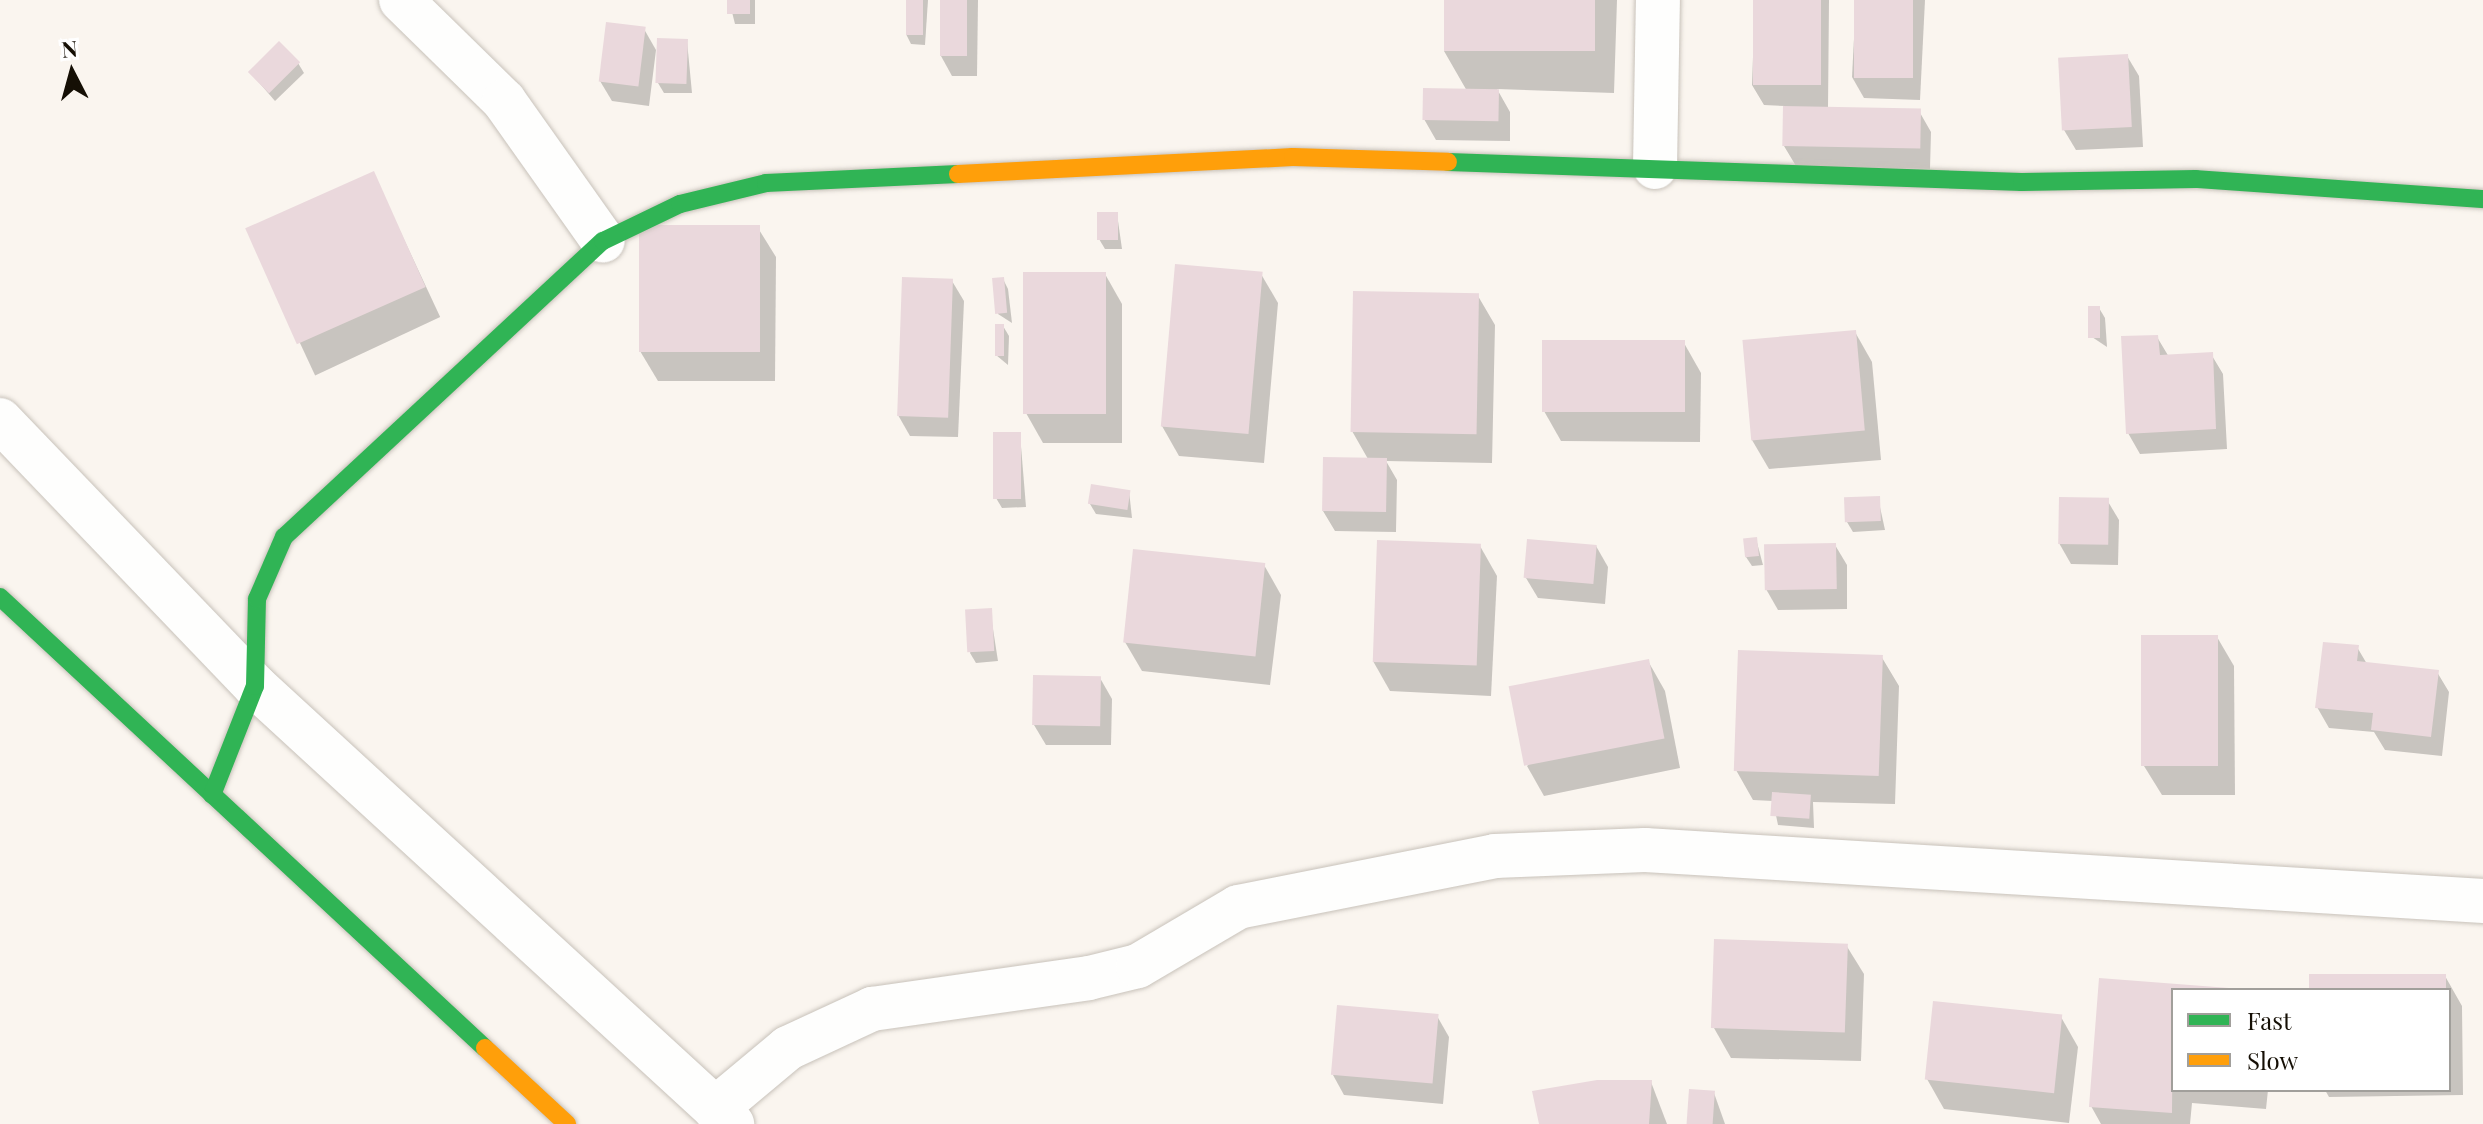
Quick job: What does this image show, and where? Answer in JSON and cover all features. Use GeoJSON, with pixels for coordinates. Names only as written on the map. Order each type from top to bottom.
{"type":"FeatureCollection","features":[{"type":"Feature","properties":{"kind":"main road"},"geometry":{"type":"LineString","coordinates":[[212,795],[255,686],[257,599],[284,537],[603,241],[680,204],[766,183],[1293,157],[1655,167],[2022,182],[2196,179],[2483,199]]}},
{"type":"Feature","properties":{"kind":"main road"},"geometry":{"type":"LineString","coordinates":[[0,597],[567,1124]]}},
{"type":"Feature","properties":{"kind":"street"},"geometry":{"type":"LineString","coordinates":[[401,0],[504,101],[603,241]]}},
{"type":"Feature","properties":{"kind":"street"},"geometry":{"type":"LineString","coordinates":[[1655,167],[1658,0]]}},
{"type":"Feature","properties":{"kind":"street"},"geometry":{"type":"LineString","coordinates":[[0,420],[255,686],[724,1116],[788,1048],[872,1009],[1089,978],[1138,966],[1238,907],[1495,856],[1645,850],[2483,901]]}},
{"type":"Feature","properties":{"kind":"building"},"geometry":{"type":"Polygon","coordinates":[[[727,0],[750,0],[750,14],[727,14],[727,0]]]}},
{"type":"Feature","properties":{"kind":"building"},"geometry":{"type":"Polygon","coordinates":[[[906,0],[923,0],[923,35],[906,35],[906,0]]]}},
{"type":"Feature","properties":{"kind":"building"},"geometry":{"type":"Polygon","coordinates":[[[940,0],[967,0],[967,56],[940,56],[940,0]]]}},
{"type":"Feature","properties":{"kind":"building"},"geometry":{"type":"Polygon","coordinates":[[[1444,0],[1595,0],[1595,51],[1444,51],[1444,0]]]}},
{"type":"Feature","properties":{"kind":"building"},"geometry":{"type":"Polygon","coordinates":[[[1753,0],[1821,0],[1821,85],[1753,85],[1753,0]]]}},
{"type":"Feature","properties":{"kind":"building"},"geometry":{"type":"Polygon","coordinates":[[[1854,0],[1913,0],[1913,78],[1854,78],[1854,0]]]}},
{"type":"Feature","properties":{"kind":"building"},"geometry":{"type":"Polygon","coordinates":[[[606,22],[646,27],[638,86],[599,82],[606,22]]]}},
{"type":"Feature","properties":{"kind":"building"},"geometry":{"type":"Polygon","coordinates":[[[657,38],[688,39],[686,84],[655,83],[657,38]]]}},
{"type":"Feature","properties":{"kind":"building"},"geometry":{"type":"Polygon","coordinates":[[[279,41],[300,62],[269,93],[248,72],[279,41]]]}},
{"type":"Feature","properties":{"kind":"building"},"geometry":{"type":"Polygon","coordinates":[[[2128,54],[2132,127],[2062,131],[2058,58],[2128,54]]]}},
{"type":"Feature","properties":{"kind":"building"},"geometry":{"type":"Polygon","coordinates":[[[1423,88],[1499,89],[1498,121],[1422,120],[1423,88]]]}},
{"type":"Feature","properties":{"kind":"building"},"geometry":{"type":"Polygon","coordinates":[[[1783,106],[1921,108],[1920,148],[1782,146],[1783,106]]]}},
{"type":"Feature","properties":{"kind":"building"},"geometry":{"type":"Polygon","coordinates":[[[374,171],[426,287],[297,344],[245,228],[374,171]]]}},
{"type":"Feature","properties":{"kind":"building"},"geometry":{"type":"Polygon","coordinates":[[[1097,212],[1118,212],[1118,240],[1097,240],[1097,212]]]}},
{"type":"Feature","properties":{"kind":"building"},"geometry":{"type":"Polygon","coordinates":[[[639,225],[760,225],[760,352],[639,352],[639,225]]]}},
{"type":"Feature","properties":{"kind":"building"},"geometry":{"type":"Polygon","coordinates":[[[1175,264],[1263,272],[1248,434],[1161,426],[1175,264]]]}},
{"type":"Feature","properties":{"kind":"building"},"geometry":{"type":"Polygon","coordinates":[[[1023,272],[1106,272],[1106,414],[1023,414],[1023,272]]]}},
{"type":"Feature","properties":{"kind":"building"},"geometry":{"type":"Polygon","coordinates":[[[902,277],[953,279],[948,418],[897,416],[902,277]]]}},
{"type":"Feature","properties":{"kind":"building"},"geometry":{"type":"Polygon","coordinates":[[[1004,277],[1007,313],[995,314],[992,278],[1004,277]]]}},
{"type":"Feature","properties":{"kind":"building"},"geometry":{"type":"Polygon","coordinates":[[[1353,291],[1479,293],[1477,434],[1351,432],[1353,291]]]}},
{"type":"Feature","properties":{"kind":"building"},"geometry":{"type":"Polygon","coordinates":[[[2088,306],[2100,306],[2100,338],[2088,338],[2088,306]]]}},
{"type":"Feature","properties":{"kind":"building"},"geometry":{"type":"Polygon","coordinates":[[[995,324],[1004,324],[1004,356],[995,356],[995,324]]]}},
{"type":"Feature","properties":{"kind":"building"},"geometry":{"type":"Polygon","coordinates":[[[1856,330],[1865,431],[1751,441],[1742,340],[1856,330]]]}},
{"type":"Feature","properties":{"kind":"building"},"geometry":{"type":"Polygon","coordinates":[[[2158,335],[2160,355],[2213,352],[2216,429],[2126,434],[2121,336],[2158,335]]]}},
{"type":"Feature","properties":{"kind":"building"},"geometry":{"type":"Polygon","coordinates":[[[1542,340],[1685,340],[1685,412],[1542,412],[1542,340]]]}},
{"type":"Feature","properties":{"kind":"building"},"geometry":{"type":"Polygon","coordinates":[[[993,432],[1021,432],[1021,499],[993,499],[993,432]]]}},
{"type":"Feature","properties":{"kind":"building"},"geometry":{"type":"Polygon","coordinates":[[[1323,457],[1387,458],[1386,512],[1322,511],[1323,457]]]}},
{"type":"Feature","properties":{"kind":"building"},"geometry":{"type":"Polygon","coordinates":[[[1091,484],[1131,490],[1127,510],[1088,504],[1091,484]]]}},
{"type":"Feature","properties":{"kind":"building"},"geometry":{"type":"Polygon","coordinates":[[[1880,496],[1881,521],[1845,522],[1844,497],[1880,496]]]}},
{"type":"Feature","properties":{"kind":"building"},"geometry":{"type":"Polygon","coordinates":[[[2059,497],[2109,498],[2108,545],[2058,544],[2059,497]]]}},
{"type":"Feature","properties":{"kind":"building"},"geometry":{"type":"Polygon","coordinates":[[[1757,537],[1759,556],[1745,557],[1743,538],[1757,537]]]}},
{"type":"Feature","properties":{"kind":"building"},"geometry":{"type":"Polygon","coordinates":[[[1527,539],[1597,545],[1593,584],[1524,578],[1527,539]]]}},
{"type":"Feature","properties":{"kind":"building"},"geometry":{"type":"Polygon","coordinates":[[[1377,540],[1481,544],[1477,666],[1373,662],[1377,540]]]}},
{"type":"Feature","properties":{"kind":"building"},"geometry":{"type":"Polygon","coordinates":[[[1836,543],[1837,589],[1765,590],[1764,544],[1836,543]]]}},
{"type":"Feature","properties":{"kind":"building"},"geometry":{"type":"Polygon","coordinates":[[[1133,549],[1265,563],[1255,656],[1123,642],[1133,549]]]}},
{"type":"Feature","properties":{"kind":"building"},"geometry":{"type":"Polygon","coordinates":[[[992,608],[994,651],[967,652],[965,609],[992,608]]]}},
{"type":"Feature","properties":{"kind":"building"},"geometry":{"type":"Polygon","coordinates":[[[2141,635],[2218,635],[2218,766],[2141,766],[2141,635]]]}},
{"type":"Feature","properties":{"kind":"building"},"geometry":{"type":"Polygon","coordinates":[[[2323,642],[2359,645],[2357,661],[2439,670],[2431,737],[2371,730],[2373,713],[2315,708],[2323,642]]]}},
{"type":"Feature","properties":{"kind":"building"},"geometry":{"type":"Polygon","coordinates":[[[1738,650],[1883,655],[1879,776],[1734,771],[1738,650]]]}},
{"type":"Feature","properties":{"kind":"building"},"geometry":{"type":"Polygon","coordinates":[[[1649,659],[1664,739],[1524,766],[1509,686],[1649,659]]]}},
{"type":"Feature","properties":{"kind":"building"},"geometry":{"type":"Polygon","coordinates":[[[1033,675],[1101,676],[1100,726],[1032,725],[1033,675]]]}},
{"type":"Feature","properties":{"kind":"building"},"geometry":{"type":"Polygon","coordinates":[[[1772,792],[1811,795],[1809,819],[1770,816],[1772,792]]]}},
{"type":"Feature","properties":{"kind":"building"},"geometry":{"type":"Polygon","coordinates":[[[1714,939],[1848,944],[1845,1033],[1711,1028],[1714,939]]]}},
{"type":"Feature","properties":{"kind":"building"},"geometry":{"type":"Polygon","coordinates":[[[2309,974],[2446,974],[2446,988],[2309,988],[2309,974]]]}},
{"type":"Feature","properties":{"kind":"building"},"geometry":{"type":"Polygon","coordinates":[[[2099,978],[2229,988],[2171,988],[2172,1113],[2089,1107],[2099,978]]]}},
{"type":"Feature","properties":{"kind":"building"},"geometry":{"type":"Polygon","coordinates":[[[1933,1001],[2062,1015],[2054,1093],[1925,1080],[1933,1001]]]}},
{"type":"Feature","properties":{"kind":"building"},"geometry":{"type":"Polygon","coordinates":[[[1337,1005],[1439,1014],[1433,1084],[1331,1075],[1337,1005]]]}},
{"type":"Feature","properties":{"kind":"building"},"geometry":{"type":"Polygon","coordinates":[[[1597,1080],[1652,1080],[1649,1124],[1539,1124],[1532,1091],[1597,1080]]]}},
{"type":"Feature","properties":{"kind":"building"},"geometry":{"type":"Polygon","coordinates":[[[1689,1089],[1715,1091],[1713,1124],[1687,1124],[1689,1089]]]}},
{"type":"Feature","properties":{"kind":"traffic: fast"},"geometry":{"type":"LineString","coordinates":[[1448,162],[2022,182],[2196,179],[2483,199]]}},
{"type":"Feature","properties":{"kind":"traffic: fast"},"geometry":{"type":"LineString","coordinates":[[212,795],[255,686],[257,599],[284,537],[603,241],[680,204],[766,183],[958,174]]}},
{"type":"Feature","properties":{"kind":"traffic: fast"},"geometry":{"type":"LineString","coordinates":[[0,597],[485,1048]]}},
{"type":"Feature","properties":{"kind":"traffic: slow"},"geometry":{"type":"LineString","coordinates":[[958,174],[1293,157],[1448,162]]}},
{"type":"Feature","properties":{"kind":"traffic: slow"},"geometry":{"type":"LineString","coordinates":[[485,1048],[567,1124]]}}]}
